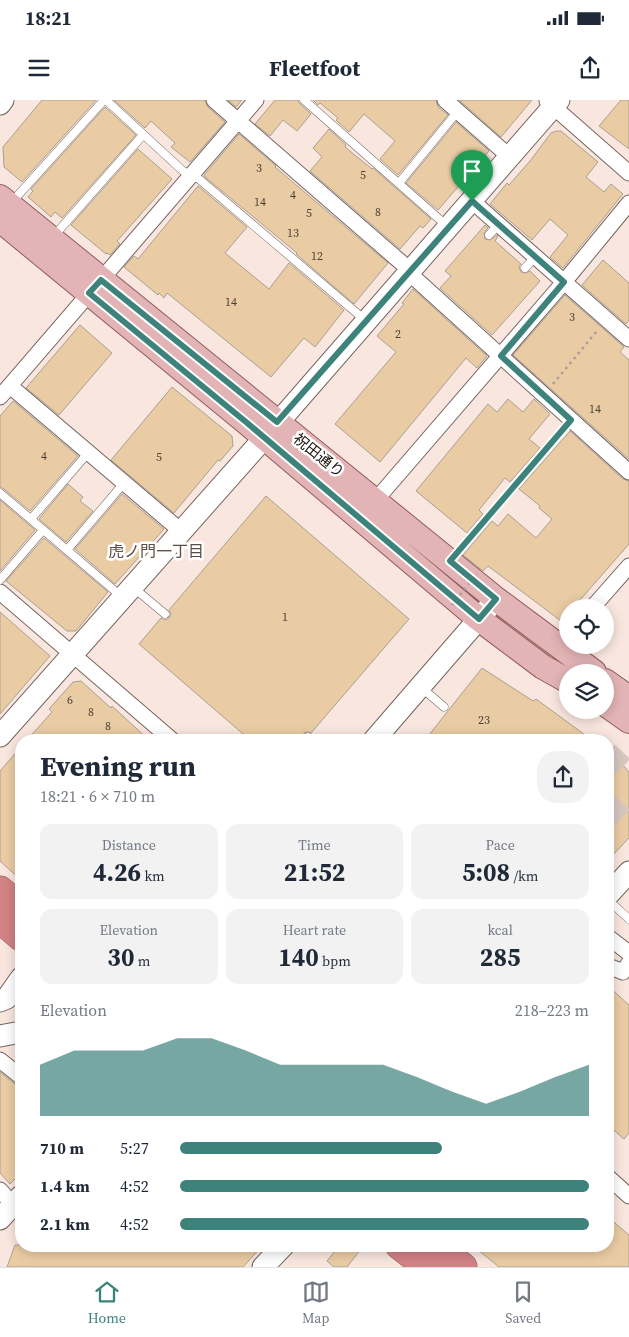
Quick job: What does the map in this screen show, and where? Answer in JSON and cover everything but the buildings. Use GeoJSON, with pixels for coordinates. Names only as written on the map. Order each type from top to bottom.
{"type":"FeatureCollection","features":[{"type":"Feature","properties":{"kind":"highway"},"geometry":{"type":"LineString","coordinates":[[445,1252],[463,1267]]}},
{"type":"Feature","properties":{"kind":"main road","name":"祝田通り"},"geometry":{"type":"LineString","coordinates":[[3,207],[51,239],[95,286]]}},
{"type":"Feature","properties":{"kind":"main road","name":"祝田通り"},"geometry":{"type":"LineString","coordinates":[[3,207],[95,286],[271,430],[479,619],[559,676]]}},
{"type":"Feature","properties":{"kind":"main road","name":"祝田通り"},"geometry":{"type":"LineString","coordinates":[[271,430],[375,501],[496,599],[559,638]]}},
{"type":"Feature","properties":{"kind":"main road","name":"祝田通り"},"geometry":{"type":"LineString","coordinates":[[576,654],[586,664]]}},
{"type":"Feature","properties":{"kind":"main road"},"geometry":{"type":"LineString","coordinates":[[614,687],[629,698]]}},
{"type":"Feature","properties":{"kind":"main road"},"geometry":{"type":"LineString","coordinates":[[614,710],[629,721]]}},
{"type":"Feature","properties":{"kind":"street"},"geometry":{"type":"LineString","coordinates":[[0,104],[3,100]]}},
{"type":"Feature","properties":{"kind":"street"},"geometry":{"type":"LineString","coordinates":[[214,100],[410,272],[629,472]]}},
{"type":"Feature","properties":{"kind":"street"},"geometry":{"type":"LineString","coordinates":[[181,531],[88,453],[5,392],[256,100]]}},
{"type":"Feature","properties":{"kind":"street"},"geometry":{"type":"LineString","coordinates":[[445,100],[510,157]]}},
{"type":"Feature","properties":{"kind":"street"},"geometry":{"type":"LineString","coordinates":[[1,734],[410,272],[510,157],[553,102],[629,173]]}},
{"type":"Feature","properties":{"kind":"street"},"geometry":{"type":"LineString","coordinates":[[472,201],[493,230],[530,262],[564,282],[607,320],[627,332]]}},
{"type":"Feature","properties":{"kind":"street"},"geometry":{"type":"LineString","coordinates":[[375,501],[501,356],[629,203]]}},
{"type":"Feature","properties":{"kind":"street"},"geometry":{"type":"LineString","coordinates":[[600,599],[629,566]]}},
{"type":"Feature","properties":{"kind":"street"},"geometry":{"type":"LineString","coordinates":[[0,592],[72,654],[154,734]]}},
{"type":"Feature","properties":{"kind":"street"},"geometry":{"type":"LineString","coordinates":[[379,734],[496,599]]}},
{"type":"Feature","properties":{"kind":"street"},"geometry":{"type":"LineString","coordinates":[[614,888],[629,872]]}},
{"type":"Feature","properties":{"kind":"street"},"geometry":{"type":"LineString","coordinates":[[614,942],[629,953]]}},
{"type":"Feature","properties":{"kind":"street"},"geometry":{"type":"LineString","coordinates":[[614,969],[622,972],[629,963]]}},
{"type":"Feature","properties":{"kind":"street"},"geometry":{"type":"LineString","coordinates":[[0,1000],[7,998],[15,987]]}},
{"type":"Feature","properties":{"kind":"street"},"geometry":{"type":"LineString","coordinates":[[0,1005],[15,1002]]}},
{"type":"Feature","properties":{"kind":"street"},"geometry":{"type":"LineString","coordinates":[[0,1036],[15,1033]]}},
{"type":"Feature","properties":{"kind":"street"},"geometry":{"type":"LineString","coordinates":[[0,1060],[15,1072]]}},
{"type":"Feature","properties":{"kind":"street"},"geometry":{"type":"LineString","coordinates":[[614,1182],[629,1196]]}},
{"type":"Feature","properties":{"kind":"street"},"geometry":{"type":"LineString","coordinates":[[265,1266],[278,1252]]}},
{"type":"Feature","properties":{"kind":"lane"},"geometry":{"type":"LineString","coordinates":[[3,207],[105,100],[183,171],[200,179],[367,321]]}},
{"type":"Feature","properties":{"kind":"lane"},"geometry":{"type":"LineString","coordinates":[[304,100],[449,227]]}},
{"type":"Feature","properties":{"kind":"lane"},"geometry":{"type":"LineString","coordinates":[[399,183],[458,111]]}},
{"type":"Feature","properties":{"kind":"lane"},"geometry":{"type":"LineString","coordinates":[[51,239],[143,135]]}},
{"type":"Feature","properties":{"kind":"lane"},"geometry":{"type":"LineString","coordinates":[[450,561],[571,420]]}},
{"type":"Feature","properties":{"kind":"lane"},"geometry":{"type":"LineString","coordinates":[[31,519],[88,453]]}},
{"type":"Feature","properties":{"kind":"lane"},"geometry":{"type":"LineString","coordinates":[[67,550],[124,483]]}},
{"type":"Feature","properties":{"kind":"lane"},"geometry":{"type":"LineString","coordinates":[[0,493],[67,550],[127,592],[165,614]]}},
{"type":"Feature","properties":{"kind":"lane"},"geometry":{"type":"LineString","coordinates":[[0,580],[43,530]]}},
{"type":"Feature","properties":{"kind":"lane"},"geometry":{"type":"LineString","coordinates":[[420,687],[444,707]]}},
{"type":"Feature","properties":{"kind":"lane"},"geometry":{"type":"LineString","coordinates":[[614,905],[629,919]]}},
{"type":"Feature","properties":{"kind":"path"},"geometry":{"type":"LineString","coordinates":[[544,395],[607,320]]}},
{"type":"Feature","properties":{"kind":"path"},"geometry":{"type":"LineString","coordinates":[[452,604],[477,574]]}},
{"type":"Feature","properties":{"kind":"path"},"geometry":{"type":"LineString","coordinates":[[446,605],[452,611]]}},
{"type":"Feature","properties":{"kind":"tunnel"},"geometry":{"type":"LineString","coordinates":[[614,761],[629,745]]}},
{"type":"Feature","properties":{"kind":"tunnel"},"geometry":{"type":"LineString","coordinates":[[614,811],[629,795]]}},
{"type":"Feature","properties":{"kind":"district","name":"虎ノ門一丁目"},"geometry":{"type":"Point","coordinates":[156,551]}},
{"type":"Feature","properties":{"kind":"route"},"geometry":{"type":"LineString","coordinates":[[472,201],[564,282],[501,356],[571,420],[450,561],[496,599],[479,619],[246,422],[89,293],[101,280],[277,422],[472,201]]}}]}
